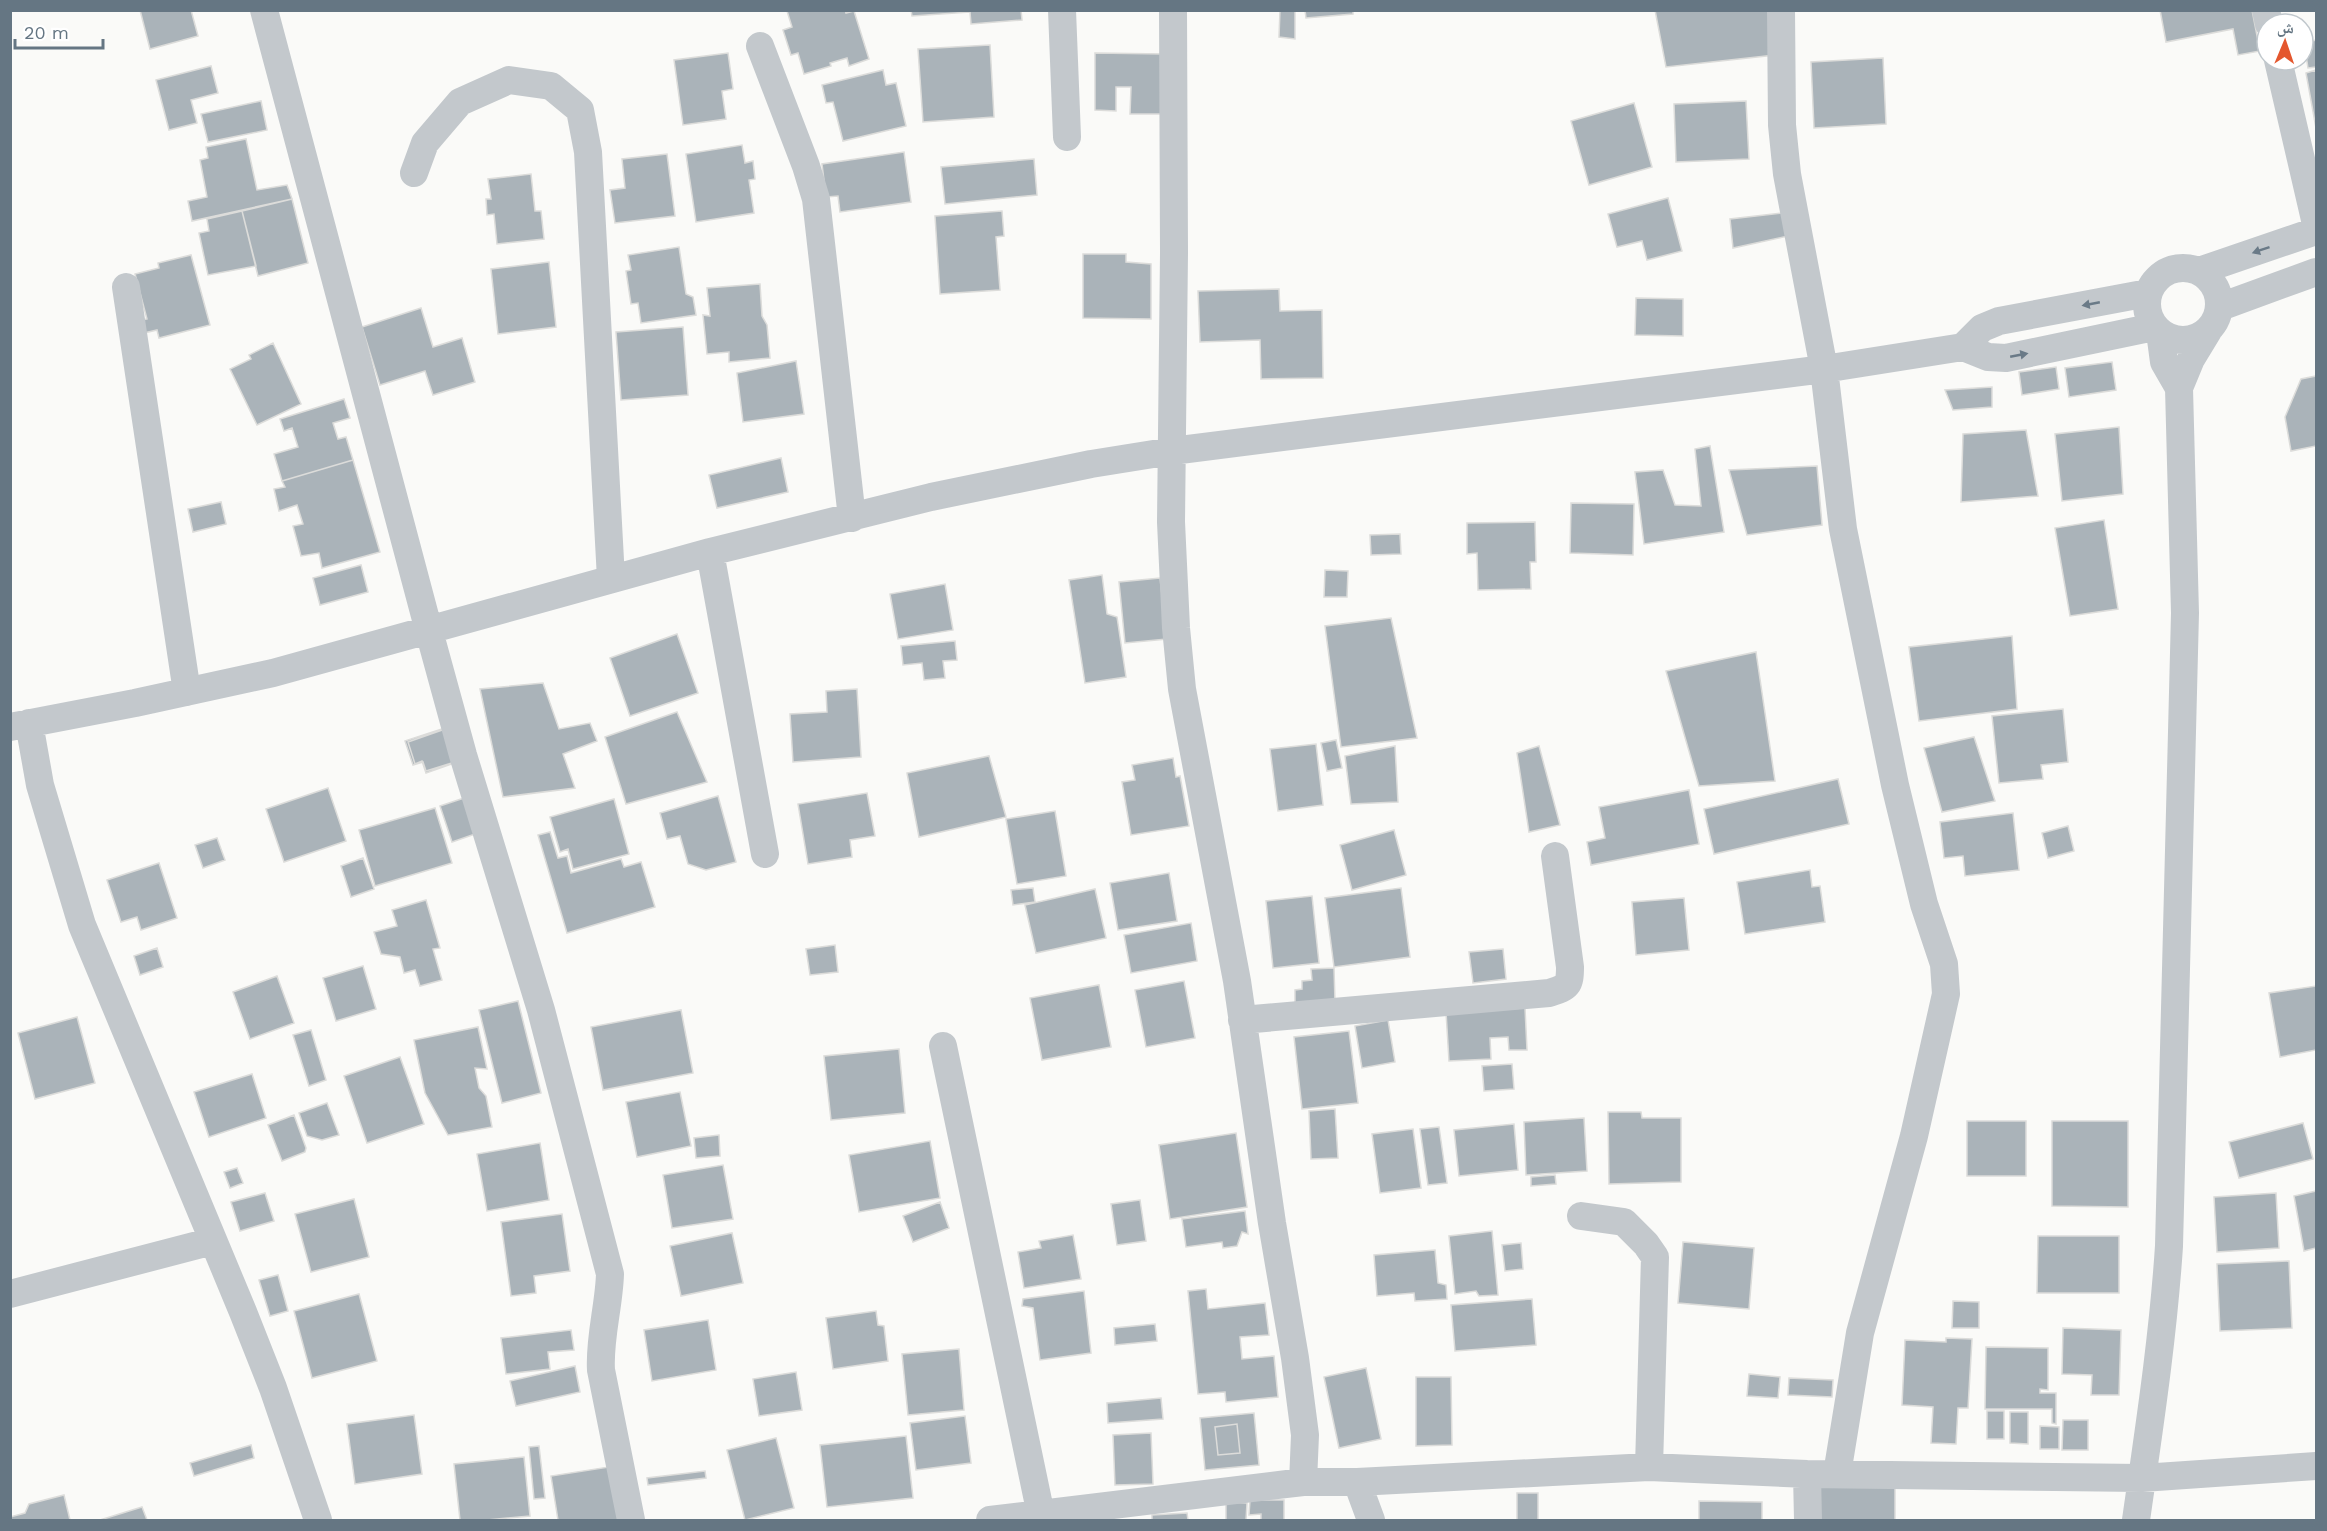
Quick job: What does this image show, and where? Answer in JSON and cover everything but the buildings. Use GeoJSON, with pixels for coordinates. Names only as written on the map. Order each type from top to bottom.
{"type":"FeatureCollection","features":[{"type":"Feature","properties":{"kind":"street"},"geometry":{"type":"LineString","coordinates":[[264,10],[429,631],[463,755],[541,1010],[610,1274],[609,1302],[600,1352],[601,1370],[631,1521]]}},
{"type":"Feature","properties":{"kind":"street"},"geometry":{"type":"LineString","coordinates":[[1062,10],[1066,137]]}},
{"type":"Feature","properties":{"kind":"street"},"geometry":{"type":"LineString","coordinates":[[1173,10],[1174,253],[1171,534],[1176,628],[1182,689],[1237,981],[1272,1223],[1295,1358],[1305,1435],[1303,1482]]}},
{"type":"Feature","properties":{"kind":"street"},"geometry":{"type":"LineString","coordinates":[[1781,10],[1782,125],[1787,174],[1824,369],[1842,529],[1895,785],[1924,904],[1944,964],[1946,994],[1914,1136],[1860,1333],[1837,1474]]}},
{"type":"Feature","properties":{"kind":"street"},"geometry":{"type":"LineString","coordinates":[[760,46],[806,166],[816,199],[852,518]]}},
{"type":"Feature","properties":{"kind":"street"},"geometry":{"type":"LineString","coordinates":[[2281,72],[2316,224]]}},
{"type":"Feature","properties":{"kind":"street"},"geometry":{"type":"LineString","coordinates":[[414,172],[425,143],[460,102],[510,80],[551,86],[580,110],[588,152],[611,579]]}},
{"type":"Feature","properties":{"kind":"street"},"geometry":{"type":"LineString","coordinates":[[2199,271],[2316,231]]}},
{"type":"Feature","properties":{"kind":"street"},"geometry":{"type":"LineString","coordinates":[[2136,1521],[2161,1341],[2169,1246],[2185,613],[2179,388],[2191,359],[2214,319],[2218,293],[2211,280],[2199,271],[2184,267],[2168,270],[2156,280],[2148,293],[2146,305],[2149,316],[2157,329],[2164,362],[2179,388]]}},
{"type":"Feature","properties":{"kind":"street"},"geometry":{"type":"LineString","coordinates":[[318,1521],[273,1388],[82,925],[40,785],[15,725],[187,692],[283,670],[710,552],[1011,479],[1172,452],[1824,369],[1963,347],[1988,357],[2006,358],[2157,329],[2179,340],[2199,337],[2214,319],[2316,272]]}},
{"type":"Feature","properties":{"kind":"street"},"geometry":{"type":"LineString","coordinates":[[126,287],[187,692]]}},
{"type":"Feature","properties":{"kind":"street"},"geometry":{"type":"LineString","coordinates":[[1963,347],[1982,328],[1999,321],[2148,293]]}},
{"type":"Feature","properties":{"kind":"street"},"geometry":{"type":"LineString","coordinates":[[710,552],[765,854]]}},
{"type":"Feature","properties":{"kind":"street"},"geometry":{"type":"LineString","coordinates":[[1242,1020],[1549,993],[1565,988],[1570,981],[1570,967],[1555,856]]}},
{"type":"Feature","properties":{"kind":"street"},"geometry":{"type":"LineString","coordinates":[[943,1046],[1041,1515]]}},
{"type":"Feature","properties":{"kind":"street"},"geometry":{"type":"LineString","coordinates":[[1581,1216],[1624,1222],[1646,1244],[1655,1257],[1649,1467]]}},
{"type":"Feature","properties":{"kind":"street"},"geometry":{"type":"LineString","coordinates":[[10,1294],[213,1240]]}},
{"type":"Feature","properties":{"kind":"street"},"geometry":{"type":"LineString","coordinates":[[990,1521],[1041,1515],[1113,1513],[1303,1482],[1357,1482],[1649,1467],[1808,1474],[2142,1478],[2316,1466]]}},
{"type":"Feature","properties":{"kind":"street"},"geometry":{"type":"LineString","coordinates":[[1808,1474],[1808,1521]]}},
{"type":"Feature","properties":{"kind":"street"},"geometry":{"type":"LineString","coordinates":[[1357,1482],[1371,1521]]}}]}
